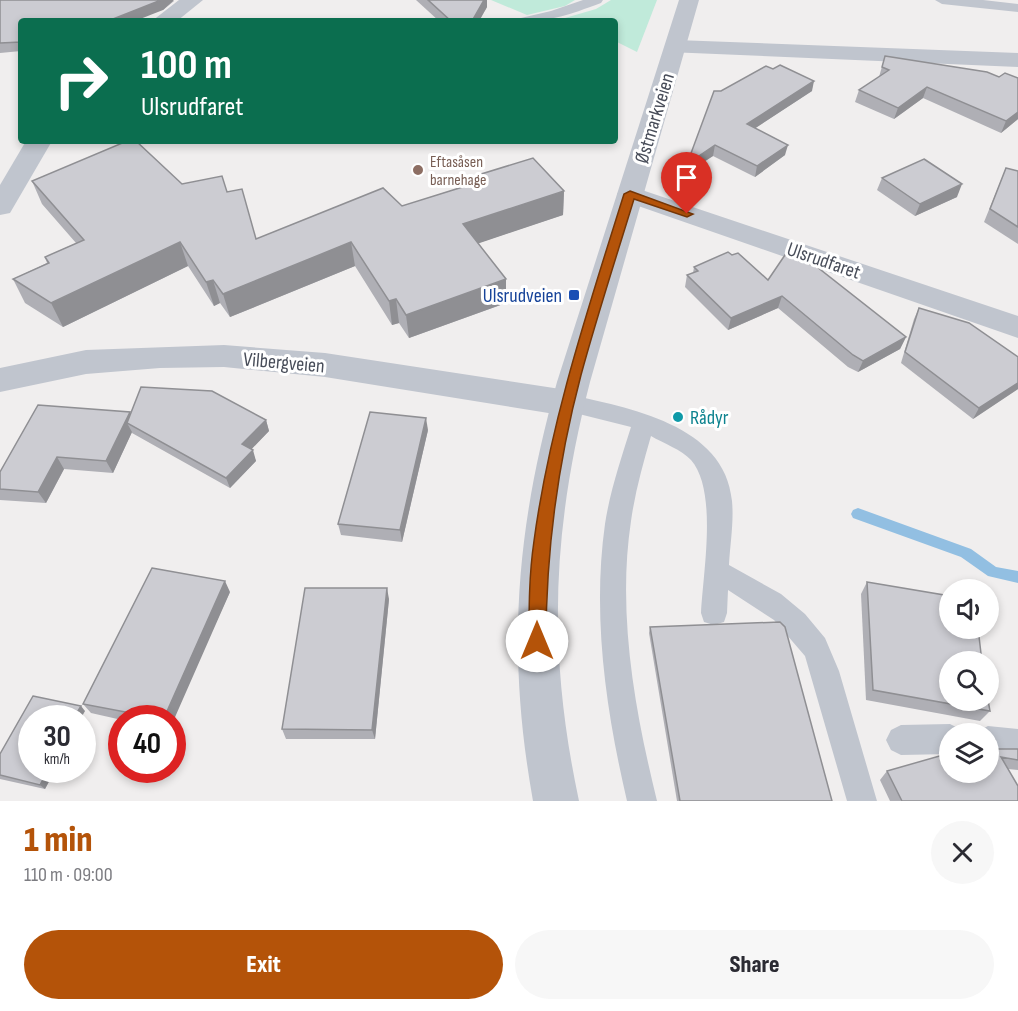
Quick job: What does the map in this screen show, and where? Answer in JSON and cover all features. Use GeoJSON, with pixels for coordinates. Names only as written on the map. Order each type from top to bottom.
{"type":"FeatureCollection","features":[{"type":"Feature","properties":{"kind":"street","name":"Østmarkveien"},"geometry":{"type":"LineString","coordinates":[[556,801],[546,748],[537,641],[538,591],[548,496],[567,403],[689,0]]}},
{"type":"Feature","properties":{"kind":"street"},"geometry":{"type":"LineString","coordinates":[[166,18],[185,1]]}},
{"type":"Feature","properties":{"kind":"street"},"geometry":{"type":"LineString","coordinates":[[676,47],[1018,60]]}},
{"type":"Feature","properties":{"kind":"street"},"geometry":{"type":"LineString","coordinates":[[0,207],[37,144]]}},
{"type":"Feature","properties":{"kind":"street","name":"Ulsrudfaret"},"geometry":{"type":"LineString","coordinates":[[630,194],[1018,327]]}},
{"type":"Feature","properties":{"kind":"street","name":"Vilbergveien"},"geometry":{"type":"LineString","coordinates":[[0,380],[86,362],[224,356],[334,366],[567,403]]}},
{"type":"Feature","properties":{"kind":"lane"},"geometry":{"type":"LineString","coordinates":[[540,18],[596,0]]}},
{"type":"Feature","properties":{"kind":"lane"},"geometry":{"type":"LineString","coordinates":[[942,0],[1018,8]]}},
{"type":"Feature","properties":{"kind":"lane"},"geometry":{"type":"LineString","coordinates":[[567,403],[644,422],[697,451],[710,468],[720,500],[714,613]]}},
{"type":"Feature","properties":{"kind":"lane"},"geometry":{"type":"LineString","coordinates":[[642,801],[625,710],[614,591],[616,537],[620,510],[644,422]]}},
{"type":"Feature","properties":{"kind":"lane"},"geometry":{"type":"LineString","coordinates":[[717,573],[741,583],[767,599],[789,616],[816,649],[825,670],[862,801]]}},
{"type":"Feature","properties":{"kind":"lane"},"geometry":{"type":"LineString","coordinates":[[901,740],[939,739]]}},
{"type":"Feature","properties":{"kind":"lane"},"geometry":{"type":"LineString","coordinates":[[999,741],[1015,742],[1018,745]]}},
{"type":"Feature","properties":{"kind":"green space"},"geometry":{"type":"Polygon","coordinates":[[[491,0],[575,0],[565,6],[527,15],[491,0]]]}},
{"type":"Feature","properties":{"kind":"green space"},"geometry":{"type":"Polygon","coordinates":[[[611,0],[657,0],[637,52],[618,42],[618,18],[565,18],[596,9],[611,0]]]}},
{"type":"Feature","properties":{"kind":"building"},"geometry":{"type":"Polygon","coordinates":[[[0,0],[161,0],[116,18],[18,18],[18,42],[0,43],[0,0]]]}},
{"type":"Feature","properties":{"kind":"building"},"geometry":{"type":"Polygon","coordinates":[[[428,0],[484,0],[474,18],[448,18],[428,0]]]}},
{"type":"Feature","properties":{"kind":"building"},"geometry":{"type":"Polygon","coordinates":[[[885,56],[987,72],[999,77],[1005,73],[1018,78],[1018,112],[1006,121],[927,87],[898,108],[859,90],[889,70],[882,67],[885,56]]]}},
{"type":"Feature","properties":{"kind":"building"},"geometry":{"type":"Polygon","coordinates":[[[780,65],[814,81],[747,124],[788,145],[757,166],[715,145],[687,164],[714,91],[721,91],[766,66],[773,69],[780,65]]]}},
{"type":"Feature","properties":{"kind":"building"},"geometry":{"type":"Polygon","coordinates":[[[120,144],[139,144],[182,184],[222,176],[227,192],[242,189],[256,239],[383,188],[402,206],[469,185],[465,179],[533,158],[564,191],[463,224],[506,279],[406,315],[396,299],[389,301],[351,242],[223,294],[213,280],[206,282],[180,242],[51,303],[13,279],[49,263],[45,257],[84,240],[32,181],[120,144]]]}},
{"type":"Feature","properties":{"kind":"building"},"geometry":{"type":"Polygon","coordinates":[[[924,159],[962,184],[920,204],[882,178],[924,159]]]}},
{"type":"Feature","properties":{"kind":"building"},"geometry":{"type":"Polygon","coordinates":[[[1006,168],[1018,171],[1018,227],[990,209],[1006,168]]]}},
{"type":"Feature","properties":{"kind":"building"},"geometry":{"type":"Polygon","coordinates":[[[728,252],[732,255],[738,253],[768,280],[785,255],[817,267],[906,337],[863,361],[782,296],[731,318],[687,275],[698,271],[694,267],[728,252]]]}},
{"type":"Feature","properties":{"kind":"building"},"geometry":{"type":"Polygon","coordinates":[[[919,308],[969,323],[1018,357],[1018,383],[979,408],[905,352],[919,308]]]}},
{"type":"Feature","properties":{"kind":"building"},"geometry":{"type":"Polygon","coordinates":[[[141,387],[212,391],[266,420],[242,444],[253,450],[226,478],[127,423],[141,387]]]}},
{"type":"Feature","properties":{"kind":"building"},"geometry":{"type":"Polygon","coordinates":[[[38,405],[130,412],[106,461],[57,457],[38,492],[0,489],[0,472],[38,405]]]}},
{"type":"Feature","properties":{"kind":"building"},"geometry":{"type":"Polygon","coordinates":[[[370,412],[426,418],[400,530],[338,524],[370,412]]]}},
{"type":"Feature","properties":{"kind":"building"},"geometry":{"type":"Polygon","coordinates":[[[152,568],[225,581],[170,705],[108,705],[108,709],[83,704],[152,568]]]}},
{"type":"Feature","properties":{"kind":"building"},"geometry":{"type":"Polygon","coordinates":[[[867,582],[939,594],[939,639],[979,639],[981,651],[939,651],[939,702],[873,690],[867,582]]]}},
{"type":"Feature","properties":{"kind":"building"},"geometry":{"type":"Polygon","coordinates":[[[305,588],[387,588],[372,730],[282,729],[305,588]]]}},
{"type":"Feature","properties":{"kind":"building"},"geometry":{"type":"Polygon","coordinates":[[[780,622],[785,627],[832,801],[680,801],[650,627],[780,622]]]}},
{"type":"Feature","properties":{"kind":"building"},"geometry":{"type":"Polygon","coordinates":[[[33,696],[76,705],[28,705],[33,696]]]}},
{"type":"Feature","properties":{"kind":"building"},"geometry":{"type":"Polygon","coordinates":[[[18,722],[18,780],[0,775],[0,754],[18,722]]]}},
{"type":"Feature","properties":{"kind":"building"},"geometry":{"type":"Polygon","coordinates":[[[999,749],[1018,749],[1018,760],[1001,757],[1018,786],[1018,801],[902,801],[887,771],[939,756],[939,783],[999,783],[999,749]]]}},
{"type":"Feature","properties":{"kind":"waterway"},"geometry":{"type":"LineString","coordinates":[[858,514],[966,553],[993,572],[1018,577]]}},
{"type":"Feature","properties":{"kind":"place","name":"Eftasåsen barnehage"},"geometry":{"type":"Point","coordinates":[418,170]}},
{"type":"Feature","properties":{"kind":"place","name":"Ulsrudveien"},"geometry":{"type":"Point","coordinates":[574,295]}},
{"type":"Feature","properties":{"kind":"place","name":"Rådyr"},"geometry":{"type":"Point","coordinates":[678,417]}},
{"type":"Feature","properties":{"kind":"route"},"geometry":{"type":"LineString","coordinates":[[537,641],[542,542],[556,453],[574,374],[630,194],[687,214]]}}]}
